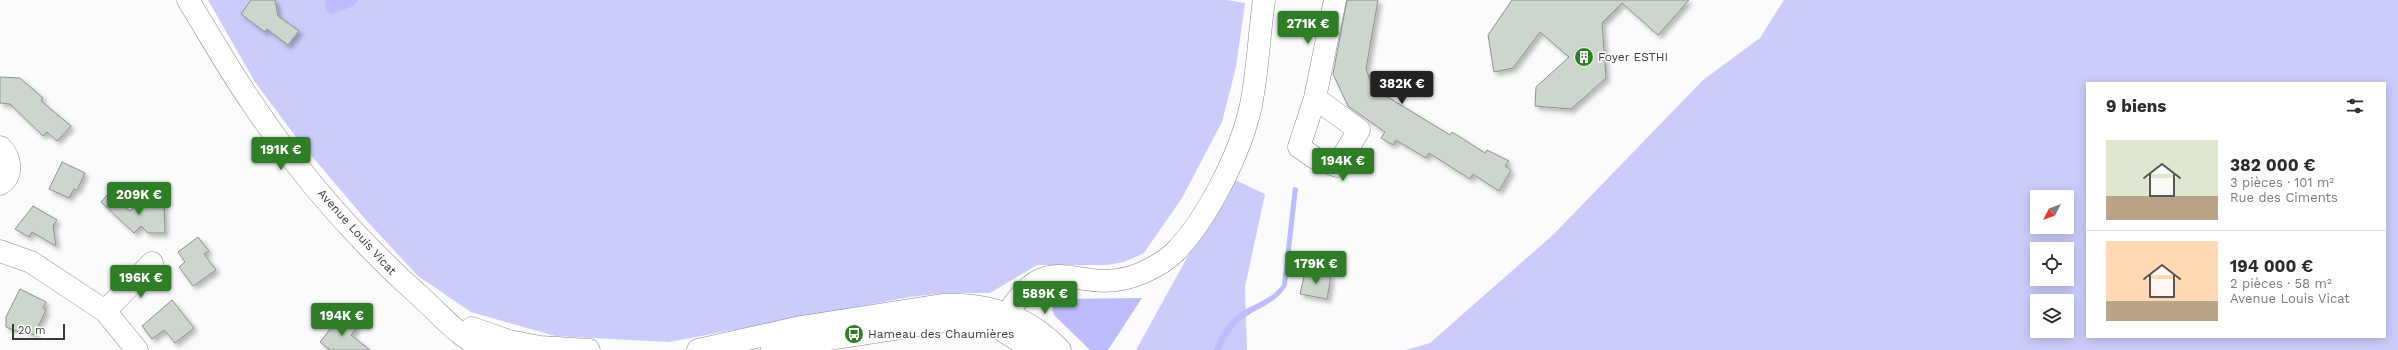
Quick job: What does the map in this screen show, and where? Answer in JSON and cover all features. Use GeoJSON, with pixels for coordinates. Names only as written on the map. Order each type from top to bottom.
{"type":"FeatureCollection","features":[{"type":"Feature","properties":{"kind":"main road","name":"Avenue Louis Vicat"},"geometry":{"type":"LineString","coordinates":[[188,0],[252,103],[302,170],[362,239],[424,300],[457,331],[475,344],[490,350]]}},
{"type":"Feature","properties":{"kind":"main road"},"geometry":{"type":"LineString","coordinates":[[1003,321],[1023,290],[1045,277],[1060,275],[1090,280],[1108,280],[1142,273],[1174,253],[1188,236],[1220,185],[1237,148],[1250,107],[1264,0]]}},
{"type":"Feature","properties":{"kind":"main road"},"geometry":{"type":"LineString","coordinates":[[1315,98],[1335,0]]}},
{"type":"Feature","properties":{"kind":"main road"},"geometry":{"type":"LineString","coordinates":[[0,147],[6,153],[10,166],[5,181],[0,184]]}},
{"type":"Feature","properties":{"kind":"main road"},"geometry":{"type":"LineString","coordinates":[[0,251],[31,262],[105,311],[137,350]]}},
{"type":"Feature","properties":{"kind":"main road"},"geometry":{"type":"LineString","coordinates":[[105,311],[152,263]]}},
{"type":"Feature","properties":{"kind":"main road","name":"Avenue Louis Vicat"},"geometry":{"type":"LineString","coordinates":[[424,300],[468,326],[509,341],[540,349],[589,350]]}},
{"type":"Feature","properties":{"kind":"main road"},"geometry":{"type":"LineString","coordinates":[[698,350],[801,327],[942,305],[963,304],[989,307],[1034,350]]}},
{"type":"Feature","properties":{"kind":"main road"},"geometry":{"type":"LineString","coordinates":[[762,350],[946,321],[1003,321],[1038,331],[1060,350]]}},
{"type":"Feature","properties":{"kind":"shaded area"},"geometry":{"type":"Polygon","coordinates":[[[208,0],[1227,0],[1245,3],[1236,67],[1222,122],[1182,198],[1144,253],[1124,262],[1107,265],[1037,265],[990,293],[944,293],[910,297],[669,342],[555,336],[471,312],[418,276],[366,220],[299,141],[255,82],[208,0]]]}},
{"type":"Feature","properties":{"kind":"shaded area"},"geometry":{"type":"Polygon","coordinates":[[[325,0],[358,0],[353,6],[333,14],[326,11],[325,0]]]}},
{"type":"Feature","properties":{"kind":"shaded area"},"geometry":{"type":"Polygon","coordinates":[[[1784,0],[2398,0],[2398,350],[1406,350],[1430,343],[1554,234],[1703,80],[1760,38],[1784,0]]]}},
{"type":"Feature","properties":{"kind":"shaded area"},"geometry":{"type":"Polygon","coordinates":[[[1231,178],[1265,194],[1245,287],[1247,350],[1136,350],[1231,178]]]}},
{"type":"Feature","properties":{"kind":"shaded area"},"geometry":{"type":"Polygon","coordinates":[[[1293,187],[1298,188],[1287,285],[1271,302],[1237,324],[1224,342],[1221,350],[1214,350],[1223,332],[1232,319],[1272,295],[1282,285],[1293,187]]]}},
{"type":"Feature","properties":{"kind":"shaded area"},"geometry":{"type":"Polygon","coordinates":[[[1142,298],[1108,350],[1090,350],[1055,316],[1052,310],[1054,303],[1059,299],[1142,298]]]}},
{"type":"Feature","properties":{"kind":"building"},"geometry":{"type":"Polygon","coordinates":[[[251,0],[275,0],[278,16],[299,31],[288,45],[267,29],[265,32],[241,14],[251,0]]]}},
{"type":"Feature","properties":{"kind":"building"},"geometry":{"type":"Polygon","coordinates":[[[1347,0],[1378,0],[1366,69],[1373,88],[1450,135],[1452,132],[1485,153],[1487,150],[1509,161],[1505,166],[1511,170],[1499,191],[1473,174],[1470,179],[1429,153],[1426,158],[1396,140],[1393,145],[1381,138],[1385,132],[1348,106],[1333,74],[1347,0]]]}},
{"type":"Feature","properties":{"kind":"building","name":"Foyer ESTHI"},"geometry":{"type":"Polygon","coordinates":[[[1512,0],[1689,0],[1658,35],[1622,3],[1602,23],[1606,78],[1571,109],[1535,106],[1536,87],[1569,57],[1540,32],[1513,68],[1494,72],[1488,35],[1512,0]]]}},
{"type":"Feature","properties":{"kind":"building"},"geometry":{"type":"Polygon","coordinates":[[[0,77],[20,78],[43,98],[41,101],[71,126],[57,141],[47,132],[43,136],[10,104],[0,103],[0,77]]]}},
{"type":"Feature","properties":{"kind":"building"},"geometry":{"type":"Polygon","coordinates":[[[62,162],[85,173],[77,190],[74,189],[69,198],[49,189],[62,162]]]}},
{"type":"Feature","properties":{"kind":"building"},"geometry":{"type":"Polygon","coordinates":[[[107,195],[130,211],[136,205],[164,205],[165,233],[148,233],[141,226],[134,233],[101,202],[107,195]]]}},
{"type":"Feature","properties":{"kind":"building"},"geometry":{"type":"Polygon","coordinates":[[[33,206],[57,220],[53,226],[56,246],[32,232],[29,237],[15,229],[33,206]]]}},
{"type":"Feature","properties":{"kind":"building"},"geometry":{"type":"Polygon","coordinates":[[[198,237],[209,251],[204,254],[216,270],[193,286],[179,267],[185,262],[178,252],[198,237]]]}},
{"type":"Feature","properties":{"kind":"building"},"geometry":{"type":"Polygon","coordinates":[[[1305,272],[1331,276],[1327,299],[1300,294],[1305,272]]]}},
{"type":"Feature","properties":{"kind":"building"},"geometry":{"type":"Polygon","coordinates":[[[20,289],[46,302],[43,308],[46,310],[34,335],[20,328],[18,332],[6,327],[6,317],[20,289]]]}},
{"type":"Feature","properties":{"kind":"building"},"geometry":{"type":"Polygon","coordinates":[[[172,300],[194,328],[175,343],[164,330],[152,339],[142,326],[172,300]]]}},
{"type":"Feature","properties":{"kind":"building"},"geometry":{"type":"Polygon","coordinates":[[[341,315],[357,328],[351,335],[370,350],[330,350],[320,342],[341,315]]]}},
{"type":"Feature","properties":{"kind":"place","name":"Foyer ESTHI"},"geometry":{"type":"Point","coordinates":[1584,57]}},
{"type":"Feature","properties":{"kind":"place","name":"Hameau des Chaumières"},"geometry":{"type":"Point","coordinates":[854,334]}}]}
